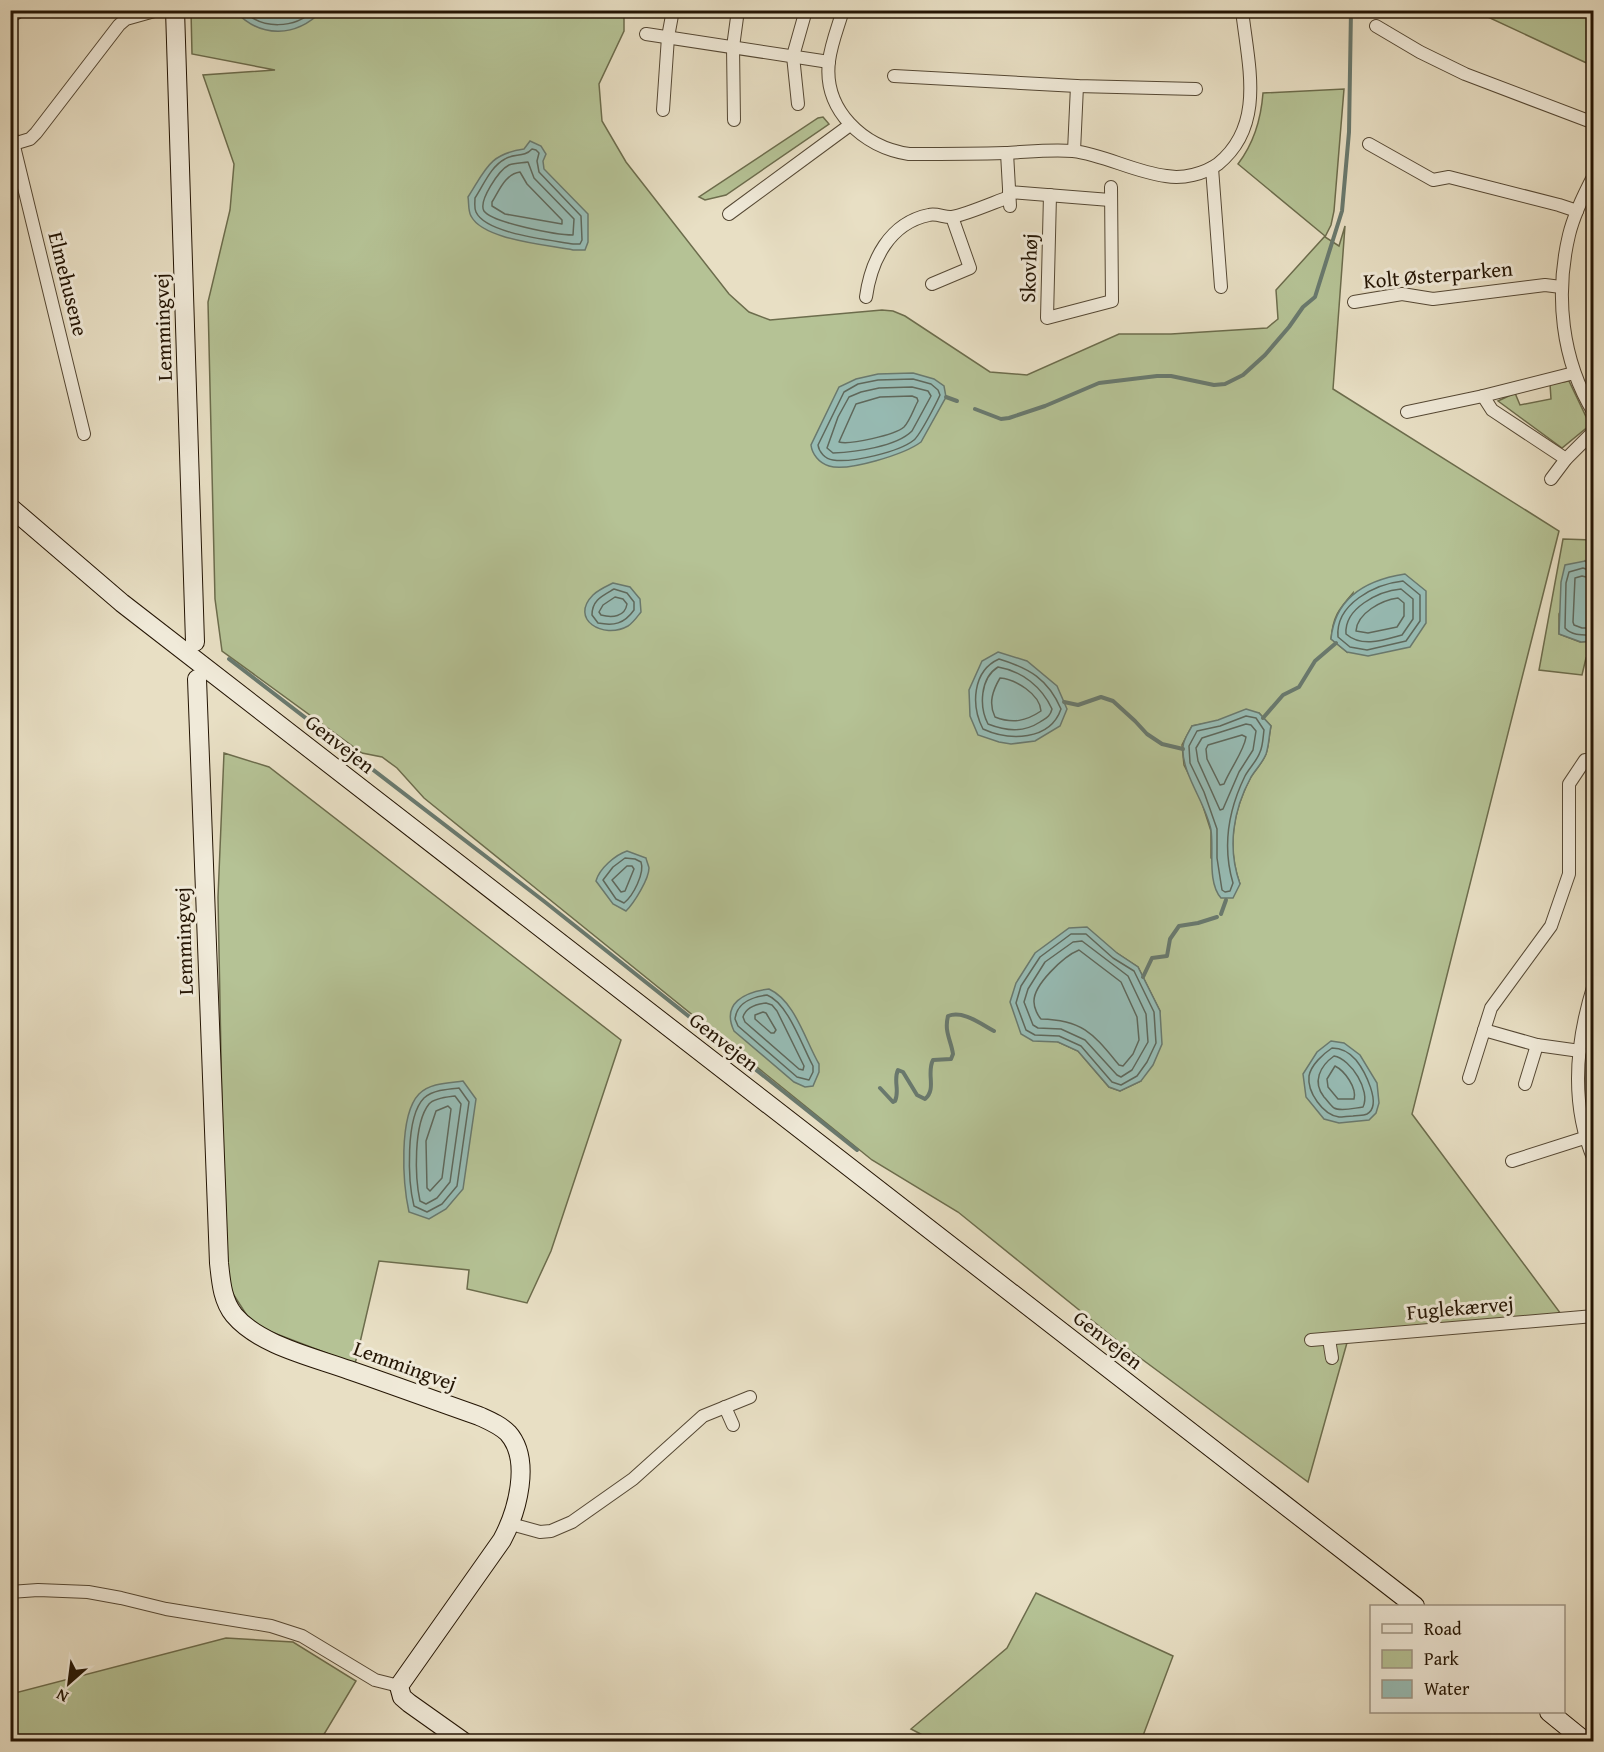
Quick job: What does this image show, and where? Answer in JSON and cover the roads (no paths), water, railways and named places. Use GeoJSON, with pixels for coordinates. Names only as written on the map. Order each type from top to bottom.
{"type":"FeatureCollection","features":[{"type":"Feature","properties":{"kind":"street"},"geometry":{"type":"LineString","coordinates":[[10,17],[21,10]]}},
{"type":"Feature","properties":{"kind":"street"},"geometry":{"type":"LineString","coordinates":[[12,144],[30,140],[126,19],[158,10]]}},
{"type":"Feature","properties":{"kind":"street","name":"Lemmingvej"},"geometry":{"type":"LineString","coordinates":[[175,10],[195,642]]}},
{"type":"Feature","properties":{"kind":"street"},"geometry":{"type":"LineString","coordinates":[[663,110],[668,37],[673,10]]}},
{"type":"Feature","properties":{"kind":"street"},"geometry":{"type":"LineString","coordinates":[[734,120],[733,47],[738,10]]}},
{"type":"Feature","properties":{"kind":"street"},"geometry":{"type":"LineString","coordinates":[[798,104],[793,56],[806,10]]}},
{"type":"Feature","properties":{"kind":"street"},"geometry":{"type":"LineString","coordinates":[[843,10],[829,62],[832,93],[837,106],[850,125],[865,138],[894,152],[909,154],[1050,150],[1074,152],[1165,176],[1184,177],[1212,168],[1229,155],[1238,143],[1248,122],[1250,91],[1242,10]]}},
{"type":"Feature","properties":{"kind":"street"},"geometry":{"type":"LineString","coordinates":[[1376,26],[1420,52],[1465,74],[1593,123]]}},
{"type":"Feature","properties":{"kind":"street"},"geometry":{"type":"LineString","coordinates":[[646,34],[829,62]]}},
{"type":"Feature","properties":{"kind":"street"},"geometry":{"type":"LineString","coordinates":[[894,76],[1077,86],[1196,89]]}},
{"type":"Feature","properties":{"kind":"street"},"geometry":{"type":"LineString","coordinates":[[1074,152],[1077,86]]}},
{"type":"Feature","properties":{"kind":"street"},"geometry":{"type":"LineString","coordinates":[[729,214],[850,125]]}},
{"type":"Feature","properties":{"kind":"street","name":"Elmehusene"},"geometry":{"type":"LineString","coordinates":[[10,130],[84,434]]}},
{"type":"Feature","properties":{"kind":"street"},"geometry":{"type":"LineString","coordinates":[[1369,144],[1432,180],[1449,177],[1577,211]]}},
{"type":"Feature","properties":{"kind":"street"},"geometry":{"type":"LineString","coordinates":[[1007,153],[1010,198]]}},
{"type":"Feature","properties":{"kind":"street"},"geometry":{"type":"LineString","coordinates":[[1212,168],[1221,287]]}},
{"type":"Feature","properties":{"kind":"street"},"geometry":{"type":"LineString","coordinates":[[1592,407],[1574,373],[1564,325],[1561,286],[1570,233],[1577,211],[1590,191],[1593,175]]}},
{"type":"Feature","properties":{"kind":"street","name":"Skovhøj"},"geometry":{"type":"LineString","coordinates":[[1050,195],[1047,318],[1112,301],[1111,187]]}},
{"type":"Feature","properties":{"kind":"street"},"geometry":{"type":"LineString","coordinates":[[866,297],[868,280],[878,256],[891,236],[904,224],[931,214],[952,217],[1010,198],[1050,195],[1110,200]]}},
{"type":"Feature","properties":{"kind":"street"},"geometry":{"type":"LineString","coordinates":[[932,284],[970,268],[952,217]]}},
{"type":"Feature","properties":{"kind":"street","name":"Kolt Østerparken"},"geometry":{"type":"LineString","coordinates":[[1354,302],[1402,294],[1433,299],[1545,285],[1561,286]]}},
{"type":"Feature","properties":{"kind":"street"},"geometry":{"type":"LineString","coordinates":[[1407,412],[1574,373]]}},
{"type":"Feature","properties":{"kind":"street"},"geometry":{"type":"LineString","coordinates":[[1483,396],[1492,410],[1566,459]]}},
{"type":"Feature","properties":{"kind":"street"},"geometry":{"type":"LineString","coordinates":[[1551,479],[1566,459],[1593,431]]}},
{"type":"Feature","properties":{"kind":"street","name":"Genvejen"},"geometry":{"type":"LineString","coordinates":[[10,507],[122,603],[1414,1605]]}},
{"type":"Feature","properties":{"kind":"street","name":"Lemmingvej"},"geometry":{"type":"LineString","coordinates":[[197,679],[219,1263],[224,1294],[232,1312],[258,1335],[497,1425],[513,1440],[519,1460],[519,1495],[511,1524],[399,1686]]}},
{"type":"Feature","properties":{"kind":"street"},"geometry":{"type":"LineString","coordinates":[[1469,1078],[1491,1008],[1551,926],[1569,874],[1569,784],[1585,760],[1593,760]]}},
{"type":"Feature","properties":{"kind":"street"},"geometry":{"type":"LineString","coordinates":[[1593,984],[1588,1029],[1580,1051],[1578,1076],[1579,1110],[1584,1138],[1593,1161]]}},
{"type":"Feature","properties":{"kind":"street"},"geometry":{"type":"LineString","coordinates":[[1484,1030],[1537,1045],[1580,1051]]}},
{"type":"Feature","properties":{"kind":"street"},"geometry":{"type":"LineString","coordinates":[[1525,1084],[1537,1045]]}},
{"type":"Feature","properties":{"kind":"street"},"geometry":{"type":"LineString","coordinates":[[1512,1161],[1584,1138]]}},
{"type":"Feature","properties":{"kind":"street","name":"Fuglekærvej"},"geometry":{"type":"LineString","coordinates":[[1311,1340],[1593,1316]]}},
{"type":"Feature","properties":{"kind":"street"},"geometry":{"type":"LineString","coordinates":[[1329,1339],[1332,1358]]}},
{"type":"Feature","properties":{"kind":"street"},"geometry":{"type":"LineString","coordinates":[[511,1524],[536,1531],[551,1531],[573,1522],[633,1479],[703,1416],[750,1397]]}},
{"type":"Feature","properties":{"kind":"street"},"geometry":{"type":"LineString","coordinates":[[725,1407],[733,1425]]}},
{"type":"Feature","properties":{"kind":"street"},"geometry":{"type":"LineString","coordinates":[[10,1592],[38,1590],[88,1592],[166,1609],[271,1626],[302,1636],[375,1680],[399,1686],[402,1697],[464,1742]]}},
{"type":"Feature","properties":{"kind":"street"},"geometry":{"type":"LineString","coordinates":[[1550,1713],[1586,1742]]}},
{"type":"Feature","properties":{"kind":"water"},"geometry":{"type":"Polygon","coordinates":[[[235,11],[322,11],[301,26],[278,31],[256,26],[235,11]]]}},
{"type":"Feature","properties":{"kind":"water"},"geometry":{"type":"Polygon","coordinates":[[[530,141],[541,146],[546,154],[543,161],[544,169],[588,214],[588,242],[585,250],[573,250],[502,236],[488,231],[471,216],[468,197],[484,171],[496,159],[512,151],[524,149],[530,141]]]}},
{"type":"Feature","properties":{"kind":"water"},"geometry":{"type":"Polygon","coordinates":[[[913,373],[934,379],[944,386],[946,397],[921,442],[890,456],[849,466],[829,466],[817,458],[811,445],[839,387],[856,379],[878,374],[913,373]]]}},
{"type":"Feature","properties":{"kind":"water"},"geometry":{"type":"Polygon","coordinates":[[[1585,561],[1593,567],[1593,641],[1581,642],[1559,634],[1561,582],[1565,565],[1585,561]]]}},
{"type":"Feature","properties":{"kind":"water"},"geometry":{"type":"Polygon","coordinates":[[[1405,574],[1426,591],[1426,623],[1410,647],[1368,656],[1347,652],[1331,639],[1339,612],[1355,593],[1378,581],[1405,574]]]}},
{"type":"Feature","properties":{"kind":"water"},"geometry":{"type":"Polygon","coordinates":[[[613,583],[630,587],[640,599],[641,612],[628,626],[618,630],[600,629],[587,619],[585,612],[587,604],[593,595],[613,583]]]}},
{"type":"Feature","properties":{"kind":"water"},"geometry":{"type":"Polygon","coordinates":[[[998,652],[1027,661],[1057,686],[1067,709],[1060,726],[1035,741],[1011,744],[978,735],[970,716],[969,690],[982,661],[998,652]]]}},
{"type":"Feature","properties":{"kind":"water"},"geometry":{"type":"Polygon","coordinates":[[[1246,709],[1259,713],[1271,726],[1266,754],[1251,777],[1236,816],[1233,843],[1240,884],[1233,898],[1221,898],[1212,875],[1211,830],[1186,767],[1183,744],[1192,726],[1218,720],[1246,709]]]}},
{"type":"Feature","properties":{"kind":"water"},"geometry":{"type":"Polygon","coordinates":[[[627,851],[646,858],[649,868],[641,891],[626,911],[613,904],[596,881],[608,863],[627,851]]]}},
{"type":"Feature","properties":{"kind":"water"},"geometry":{"type":"Polygon","coordinates":[[[1087,927],[1117,953],[1138,967],[1160,1011],[1162,1044],[1153,1065],[1141,1081],[1120,1091],[1109,1087],[1078,1051],[1058,1042],[1033,1041],[1021,1034],[1010,1002],[1016,983],[1035,953],[1069,928],[1087,927]]]}},
{"type":"Feature","properties":{"kind":"water"},"geometry":{"type":"Polygon","coordinates":[[[769,989],[786,1002],[793,1012],[819,1064],[819,1072],[813,1086],[805,1087],[794,1082],[734,1031],[731,1021],[733,1006],[744,996],[769,989]]]}},
{"type":"Feature","properties":{"kind":"water"},"geometry":{"type":"Polygon","coordinates":[[[1331,1041],[1344,1043],[1360,1055],[1377,1083],[1379,1103],[1376,1113],[1369,1120],[1339,1123],[1324,1119],[1306,1097],[1303,1074],[1317,1052],[1331,1041]]]}},
{"type":"Feature","properties":{"kind":"water"},"geometry":{"type":"Polygon","coordinates":[[[463,1081],[476,1099],[463,1189],[446,1209],[429,1219],[409,1212],[404,1169],[408,1118],[412,1104],[423,1090],[440,1084],[463,1081]]]}},
{"type":"Feature","properties":{"kind":"waterway"},"geometry":{"type":"LineString","coordinates":[[975,409],[1001,419],[1009,418],[1045,406],[1099,383],[1157,376],[1171,376],[1214,385],[1225,384],[1243,375],[1265,355],[1303,307],[1315,297],[1342,211],[1349,132],[1351,10]]}},
{"type":"Feature","properties":{"kind":"waterway"},"geometry":{"type":"LineString","coordinates":[[946,397],[957,401]]}},
{"type":"Feature","properties":{"kind":"waterway"},"geometry":{"type":"LineString","coordinates":[[1263,718],[1283,695],[1299,687],[1315,661],[1336,643]]}},
{"type":"Feature","properties":{"kind":"waterway"},"geometry":{"type":"LineString","coordinates":[[229,659],[545,902],[857,1150]]}},
{"type":"Feature","properties":{"kind":"waterway"},"geometry":{"type":"LineString","coordinates":[[1064,702],[1078,705],[1101,697],[1113,701],[1147,734],[1162,744],[1183,749]]}},
{"type":"Feature","properties":{"kind":"waterway"},"geometry":{"type":"LineString","coordinates":[[1221,914],[1226,900]]}},
{"type":"Feature","properties":{"kind":"waterway"},"geometry":{"type":"LineString","coordinates":[[1143,977],[1152,958],[1167,956],[1170,939],[1179,926],[1217,917]]}},
{"type":"Feature","properties":{"kind":"waterway"},"geometry":{"type":"LineString","coordinates":[[880,1088],[893,1102],[895,1101],[898,1070],[903,1072],[917,1095],[925,1099],[929,1095],[930,1070],[933,1060],[951,1059],[953,1054],[947,1031],[948,1016],[966,1016],[994,1031]]}}]}
